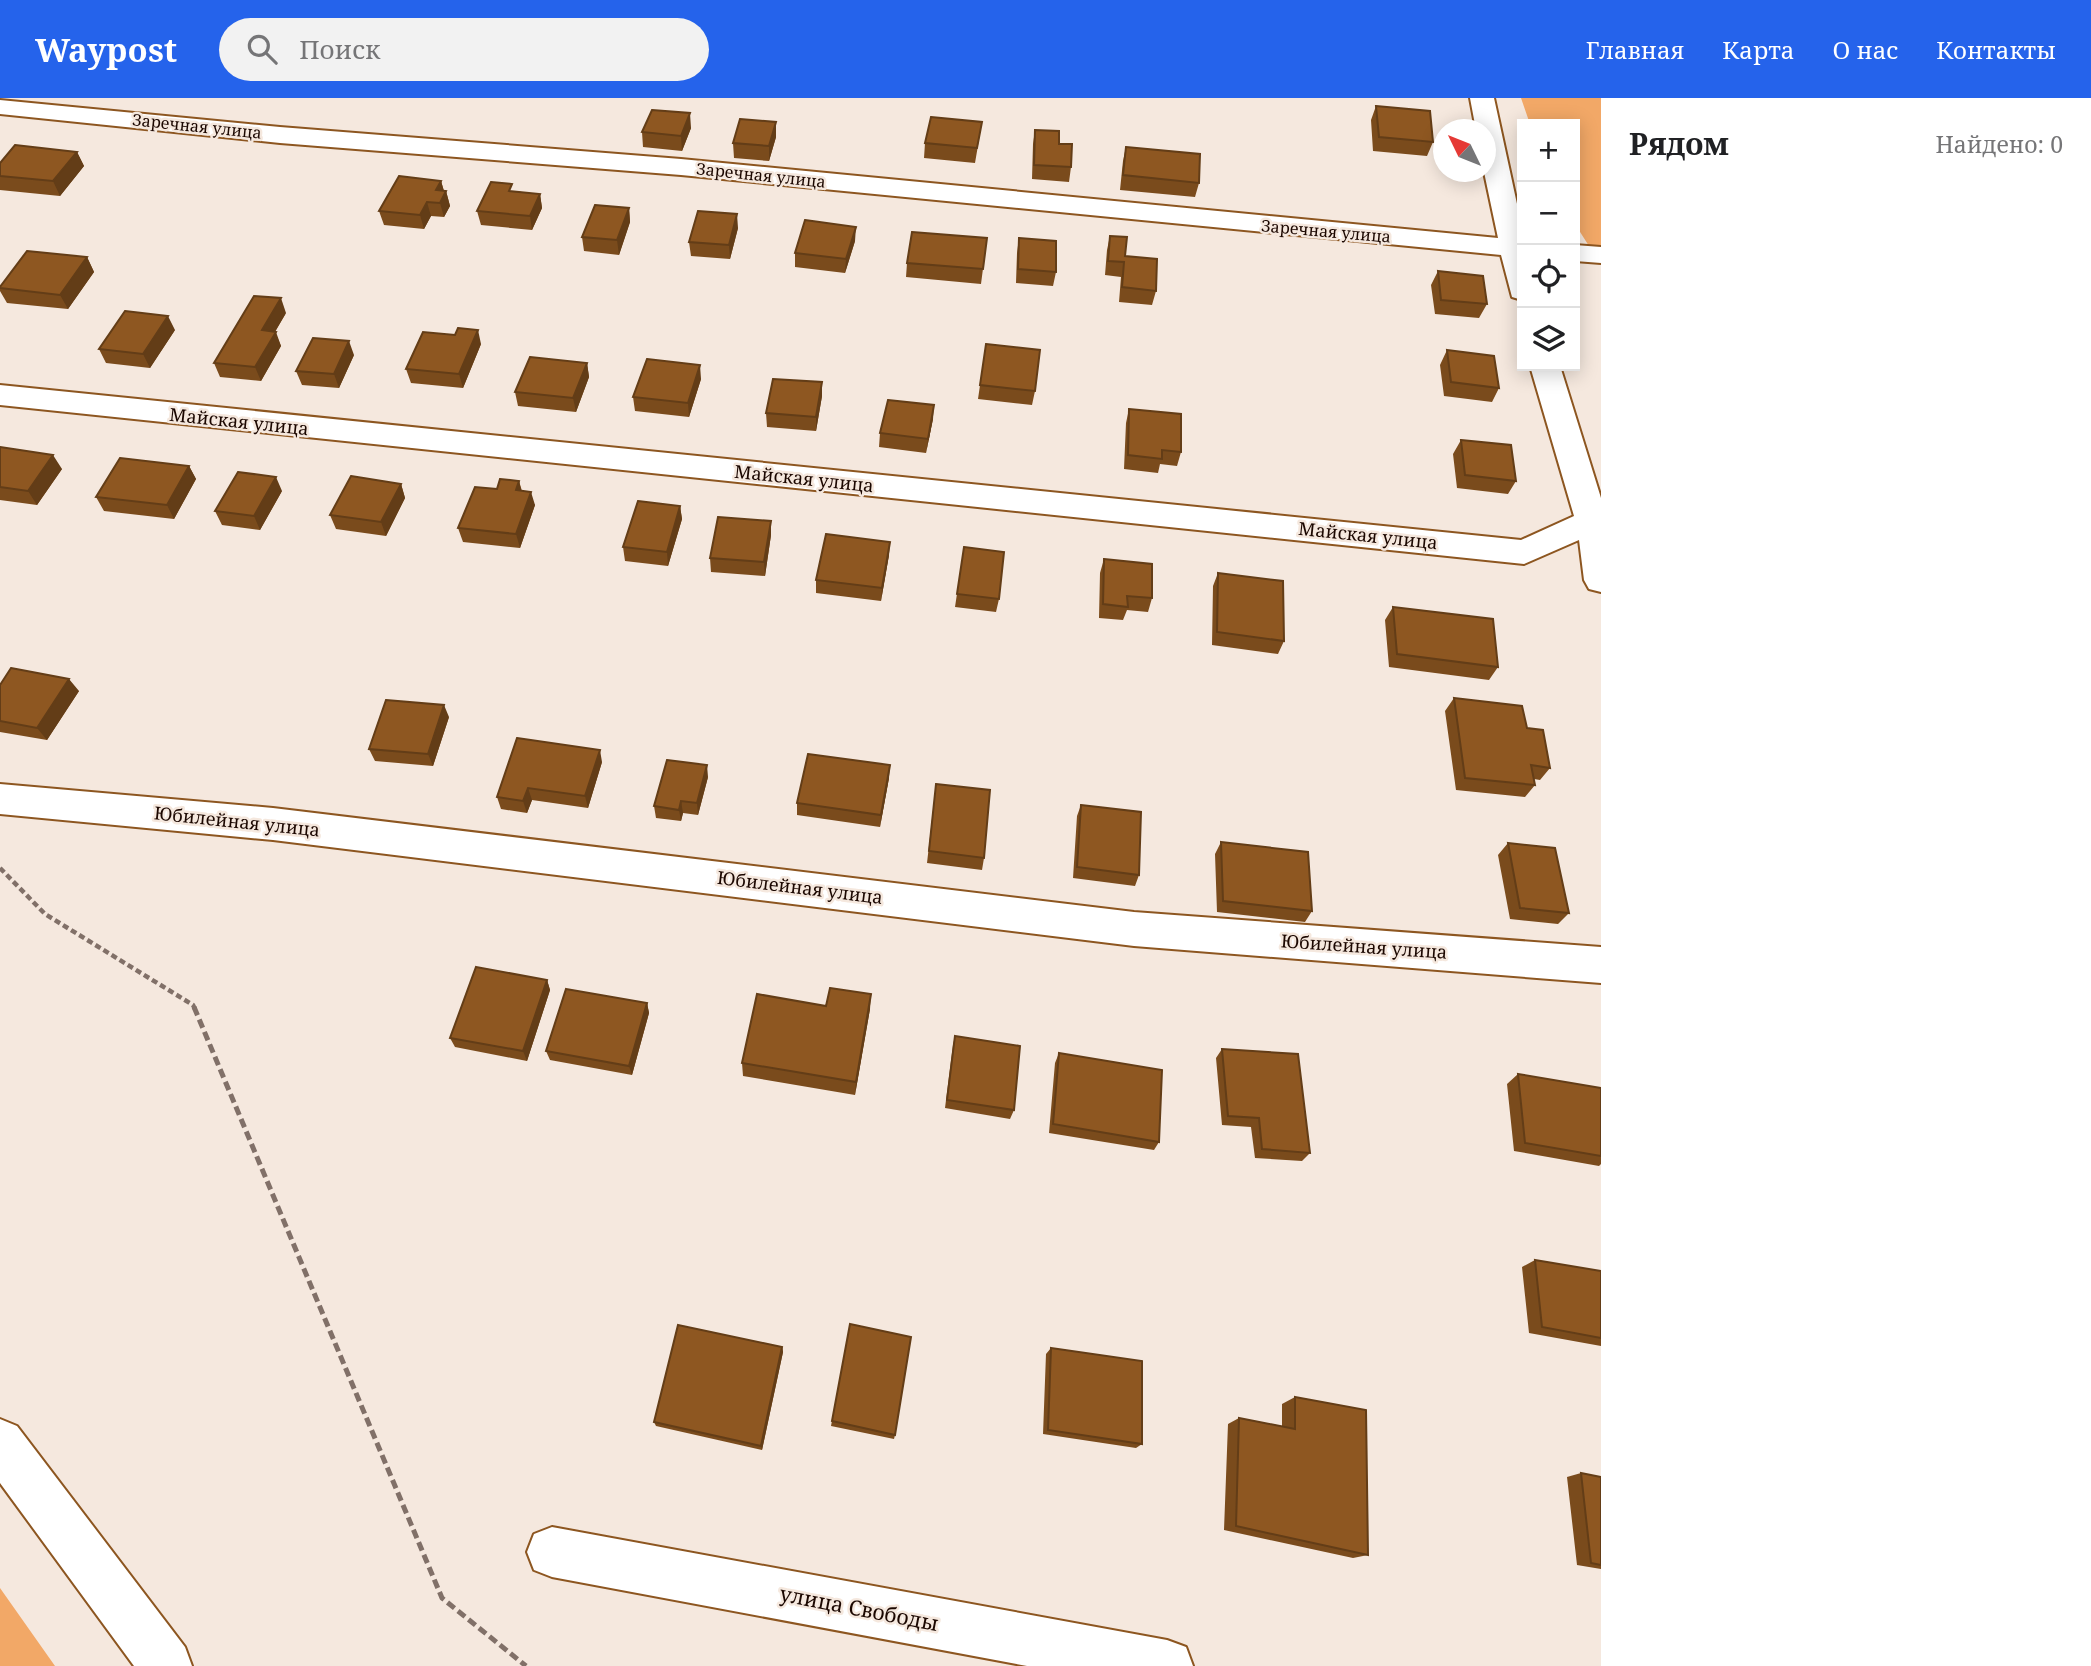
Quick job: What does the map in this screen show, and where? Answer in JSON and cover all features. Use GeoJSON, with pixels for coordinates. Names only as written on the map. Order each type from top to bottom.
{"type":"FeatureCollection","features":[{"type":"Feature","properties":{"kind":"street"},"geometry":{"type":"LineString","coordinates":[[1482,98],[1517,245]]}},
{"type":"Feature","properties":{"kind":"street","name":"Заречная улица"},"geometry":{"type":"LineString","coordinates":[[0,107],[280,135],[681,167],[1517,249]]}},
{"type":"Feature","properties":{"kind":"street"},"geometry":{"type":"LineString","coordinates":[[1580,253],[1601,255]]}},
{"type":"Feature","properties":{"kind":"street"},"geometry":{"type":"LineString","coordinates":[[1547,371],[1596,520],[1601,580]]}},
{"type":"Feature","properties":{"kind":"street","name":"Майская улица"},"geometry":{"type":"LineString","coordinates":[[0,395],[85,407],[1524,552],[1596,520]]}},
{"type":"Feature","properties":{"kind":"street","name":"Юбилейная улица"},"geometry":{"type":"LineString","coordinates":[[0,799],[273,824],[1134,929],[1601,965]]}},
{"type":"Feature","properties":{"kind":"street"},"geometry":{"type":"LineString","coordinates":[[0,1443],[166,1666]]}},
{"type":"Feature","properties":{"kind":"street","name":"улица Свободы"},"geometry":{"type":"LineString","coordinates":[[552,1552],[1167,1666]]}},
{"type":"Feature","properties":{"kind":"path"},"geometry":{"type":"LineString","coordinates":[[0,869],[45,914],[193,1005],[442,1598],[526,1666]]}},
{"type":"Feature","properties":{"kind":"shaded area"},"geometry":{"type":"Polygon","coordinates":[[[1521,98],[1601,98],[1601,265],[1580,232],[1580,119],[1528,119],[1521,98]]]}},
{"type":"Feature","properties":{"kind":"shaded area"},"geometry":{"type":"Polygon","coordinates":[[[0,1588],[55,1666],[0,1666],[0,1588]]]}},
{"type":"Feature","properties":{"kind":"building"},"geometry":{"type":"Polygon","coordinates":[[[1376,106],[1430,111],[1433,142],[1379,137],[1376,106]]]}},
{"type":"Feature","properties":{"kind":"building"},"geometry":{"type":"Polygon","coordinates":[[[652,110],[690,113],[681,136],[642,132],[652,110]]]}},
{"type":"Feature","properties":{"kind":"building"},"geometry":{"type":"Polygon","coordinates":[[[931,117],[982,122],[977,148],[925,143],[931,117]]]}},
{"type":"Feature","properties":{"kind":"building"},"geometry":{"type":"Polygon","coordinates":[[[740,119],[776,122],[769,146],[733,143],[740,119]]]}},
{"type":"Feature","properties":{"kind":"building"},"geometry":{"type":"Polygon","coordinates":[[[1035,130],[1059,131],[1059,144],[1072,144],[1071,167],[1034,165],[1035,130]]]}},
{"type":"Feature","properties":{"kind":"building"},"geometry":{"type":"Polygon","coordinates":[[[15,145],[77,152],[53,181],[0,176],[0,163],[15,145]]]}},
{"type":"Feature","properties":{"kind":"building"},"geometry":{"type":"Polygon","coordinates":[[[1126,147],[1200,154],[1199,183],[1123,175],[1126,147]]]}},
{"type":"Feature","properties":{"kind":"building"},"geometry":{"type":"Polygon","coordinates":[[[399,176],[441,181],[436,190],[446,191],[440,203],[427,202],[420,215],[379,211],[399,176]]]}},
{"type":"Feature","properties":{"kind":"building"},"geometry":{"type":"Polygon","coordinates":[[[491,182],[512,184],[509,191],[540,194],[530,216],[477,211],[491,182]]]}},
{"type":"Feature","properties":{"kind":"building"},"geometry":{"type":"Polygon","coordinates":[[[595,205],[629,208],[617,240],[582,237],[595,205]]]}},
{"type":"Feature","properties":{"kind":"building"},"geometry":{"type":"Polygon","coordinates":[[[698,211],[737,214],[729,245],[689,242],[698,211]]]}},
{"type":"Feature","properties":{"kind":"building"},"geometry":{"type":"Polygon","coordinates":[[[805,220],[856,227],[846,259],[795,253],[805,220]]]}},
{"type":"Feature","properties":{"kind":"building"},"geometry":{"type":"Polygon","coordinates":[[[912,232],[987,238],[983,269],[907,263],[912,232]]]}},
{"type":"Feature","properties":{"kind":"building"},"geometry":{"type":"Polygon","coordinates":[[[1110,236],[1127,237],[1125,256],[1157,259],[1156,291],[1122,287],[1124,262],[1108,261],[1110,236]]]}},
{"type":"Feature","properties":{"kind":"building"},"geometry":{"type":"Polygon","coordinates":[[[1019,238],[1056,241],[1056,272],[1018,269],[1019,238]]]}},
{"type":"Feature","properties":{"kind":"building"},"geometry":{"type":"Polygon","coordinates":[[[27,251],[87,257],[60,295],[0,288],[27,251]]]}},
{"type":"Feature","properties":{"kind":"building"},"geometry":{"type":"Polygon","coordinates":[[[1438,271],[1483,276],[1487,304],[1441,300],[1438,271]]]}},
{"type":"Feature","properties":{"kind":"building"},"geometry":{"type":"Polygon","coordinates":[[[254,296],[281,298],[262,330],[276,332],[255,367],[214,363],[254,296]]]}},
{"type":"Feature","properties":{"kind":"building"},"geometry":{"type":"Polygon","coordinates":[[[125,311],[168,316],[143,354],[99,349],[125,311]]]}},
{"type":"Feature","properties":{"kind":"building"},"geometry":{"type":"Polygon","coordinates":[[[458,328],[478,330],[459,374],[406,369],[423,332],[455,335],[458,328]]]}},
{"type":"Feature","properties":{"kind":"building"},"geometry":{"type":"Polygon","coordinates":[[[313,338],[349,341],[334,374],[296,371],[313,338]]]}},
{"type":"Feature","properties":{"kind":"building"},"geometry":{"type":"Polygon","coordinates":[[[986,344],[1040,350],[1035,391],[980,385],[986,344]]]}},
{"type":"Feature","properties":{"kind":"building"},"geometry":{"type":"Polygon","coordinates":[[[1447,350],[1494,356],[1499,388],[1451,382],[1447,350]]]}},
{"type":"Feature","properties":{"kind":"building"},"geometry":{"type":"Polygon","coordinates":[[[530,357],[587,363],[573,398],[515,392],[530,357]]]}},
{"type":"Feature","properties":{"kind":"building"},"geometry":{"type":"Polygon","coordinates":[[[647,359],[700,365],[688,403],[633,397],[647,359]]]}},
{"type":"Feature","properties":{"kind":"building"},"geometry":{"type":"Polygon","coordinates":[[[773,379],[822,382],[816,417],[766,413],[773,379]]]}},
{"type":"Feature","properties":{"kind":"building"},"geometry":{"type":"Polygon","coordinates":[[[888,400],[934,405],[928,439],[880,433],[888,400]]]}},
{"type":"Feature","properties":{"kind":"building"},"geometry":{"type":"Polygon","coordinates":[[[1129,409],[1181,414],[1181,452],[1162,450],[1162,459],[1128,455],[1129,409]]]}},
{"type":"Feature","properties":{"kind":"building"},"geometry":{"type":"Polygon","coordinates":[[[1461,440],[1511,445],[1516,481],[1465,475],[1461,440]]]}},
{"type":"Feature","properties":{"kind":"building"},"geometry":{"type":"Polygon","coordinates":[[[0,447],[53,455],[28,491],[0,487],[0,447]]]}},
{"type":"Feature","properties":{"kind":"building"},"geometry":{"type":"Polygon","coordinates":[[[120,458],[189,466],[167,505],[96,497],[120,458]]]}},
{"type":"Feature","properties":{"kind":"building"},"geometry":{"type":"Polygon","coordinates":[[[238,472],[276,477],[254,516],[215,511],[238,472]]]}},
{"type":"Feature","properties":{"kind":"building"},"geometry":{"type":"Polygon","coordinates":[[[351,476],[401,484],[381,522],[330,515],[351,476]]]}},
{"type":"Feature","properties":{"kind":"building"},"geometry":{"type":"Polygon","coordinates":[[[500,479],[519,481],[516,490],[531,492],[516,534],[458,528],[475,487],[497,489],[500,479]]]}},
{"type":"Feature","properties":{"kind":"building"},"geometry":{"type":"Polygon","coordinates":[[[638,501],[680,506],[667,552],[623,547],[638,501]]]}},
{"type":"Feature","properties":{"kind":"building"},"geometry":{"type":"Polygon","coordinates":[[[718,517],[771,521],[764,562],[710,558],[718,517]]]}},
{"type":"Feature","properties":{"kind":"building"},"geometry":{"type":"Polygon","coordinates":[[[826,534],[890,542],[882,588],[816,580],[826,534]]]}},
{"type":"Feature","properties":{"kind":"building"},"geometry":{"type":"Polygon","coordinates":[[[964,547],[1004,552],[999,599],[957,594],[964,547]]]}},
{"type":"Feature","properties":{"kind":"building"},"geometry":{"type":"Polygon","coordinates":[[[1104,559],[1152,564],[1152,598],[1127,596],[1128,607],[1103,604],[1104,559]]]}},
{"type":"Feature","properties":{"kind":"building"},"geometry":{"type":"Polygon","coordinates":[[[1218,573],[1283,581],[1284,641],[1217,632],[1218,573]]]}},
{"type":"Feature","properties":{"kind":"building"},"geometry":{"type":"Polygon","coordinates":[[[1393,607],[1493,619],[1498,667],[1397,654],[1393,607]]]}},
{"type":"Feature","properties":{"kind":"building"},"geometry":{"type":"Polygon","coordinates":[[[11,668],[69,679],[37,728],[0,721],[0,685],[11,668]]]}},
{"type":"Feature","properties":{"kind":"building"},"geometry":{"type":"Polygon","coordinates":[[[1454,698],[1522,706],[1527,728],[1543,730],[1550,768],[1531,765],[1535,785],[1465,778],[1454,698]]]}},
{"type":"Feature","properties":{"kind":"building"},"geometry":{"type":"Polygon","coordinates":[[[386,700],[444,705],[428,754],[369,749],[386,700]]]}},
{"type":"Feature","properties":{"kind":"building"},"geometry":{"type":"Polygon","coordinates":[[[517,738],[600,750],[585,796],[528,788],[523,801],[497,797],[517,738]]]}},
{"type":"Feature","properties":{"kind":"building"},"geometry":{"type":"Polygon","coordinates":[[[808,754],[890,765],[881,815],[797,803],[808,754]]]}},
{"type":"Feature","properties":{"kind":"building"},"geometry":{"type":"Polygon","coordinates":[[[667,760],[707,765],[697,803],[681,801],[679,810],[654,806],[667,760]]]}},
{"type":"Feature","properties":{"kind":"building"},"geometry":{"type":"Polygon","coordinates":[[[936,784],[990,790],[984,858],[929,851],[936,784]]]}},
{"type":"Feature","properties":{"kind":"building"},"geometry":{"type":"Polygon","coordinates":[[[1081,805],[1141,812],[1139,875],[1077,867],[1081,805]]]}},
{"type":"Feature","properties":{"kind":"building"},"geometry":{"type":"Polygon","coordinates":[[[1221,842],[1308,852],[1312,911],[1223,901],[1221,842]]]}},
{"type":"Feature","properties":{"kind":"building"},"geometry":{"type":"Polygon","coordinates":[[[1508,843],[1555,848],[1569,913],[1520,908],[1508,843]]]}},
{"type":"Feature","properties":{"kind":"building"},"geometry":{"type":"Polygon","coordinates":[[[476,967],[547,980],[523,1051],[450,1038],[476,967]]]}},
{"type":"Feature","properties":{"kind":"building"},"geometry":{"type":"Polygon","coordinates":[[[830,988],[871,994],[856,1082],[742,1063],[757,994],[826,1006],[830,988]]]}},
{"type":"Feature","properties":{"kind":"building"},"geometry":{"type":"Polygon","coordinates":[[[566,989],[647,1003],[629,1066],[546,1051],[566,989]]]}},
{"type":"Feature","properties":{"kind":"building"},"geometry":{"type":"Polygon","coordinates":[[[955,1036],[1020,1046],[1014,1110],[947,1100],[955,1036]]]}},
{"type":"Feature","properties":{"kind":"building"},"geometry":{"type":"Polygon","coordinates":[[[1222,1049],[1298,1054],[1310,1153],[1262,1149],[1259,1118],[1228,1116],[1222,1049]]]}},
{"type":"Feature","properties":{"kind":"building"},"geometry":{"type":"Polygon","coordinates":[[[1059,1053],[1162,1070],[1159,1142],[1053,1124],[1059,1053]]]}},
{"type":"Feature","properties":{"kind":"building"},"geometry":{"type":"Polygon","coordinates":[[[1518,1074],[1601,1088],[1601,1156],[1525,1143],[1518,1074]]]}},
{"type":"Feature","properties":{"kind":"building"},"geometry":{"type":"Polygon","coordinates":[[[1535,1260],[1601,1271],[1601,1338],[1542,1327],[1535,1260]]]}},
{"type":"Feature","properties":{"kind":"building"},"geometry":{"type":"Polygon","coordinates":[[[850,1324],[911,1337],[895,1435],[832,1421],[850,1324]]]}},
{"type":"Feature","properties":{"kind":"building"},"geometry":{"type":"Polygon","coordinates":[[[678,1325],[782,1347],[761,1446],[654,1422],[678,1325]]]}},
{"type":"Feature","properties":{"kind":"building"},"geometry":{"type":"Polygon","coordinates":[[[1051,1348],[1142,1361],[1142,1444],[1048,1430],[1051,1348]]]}},
{"type":"Feature","properties":{"kind":"building"},"geometry":{"type":"Polygon","coordinates":[[[1295,1397],[1366,1410],[1368,1555],[1236,1526],[1239,1418],[1295,1429],[1295,1397]]]}},
{"type":"Feature","properties":{"kind":"building"},"geometry":{"type":"Polygon","coordinates":[[[1581,1473],[1601,1477],[1601,1565],[1591,1563],[1581,1473]]]}}]}
